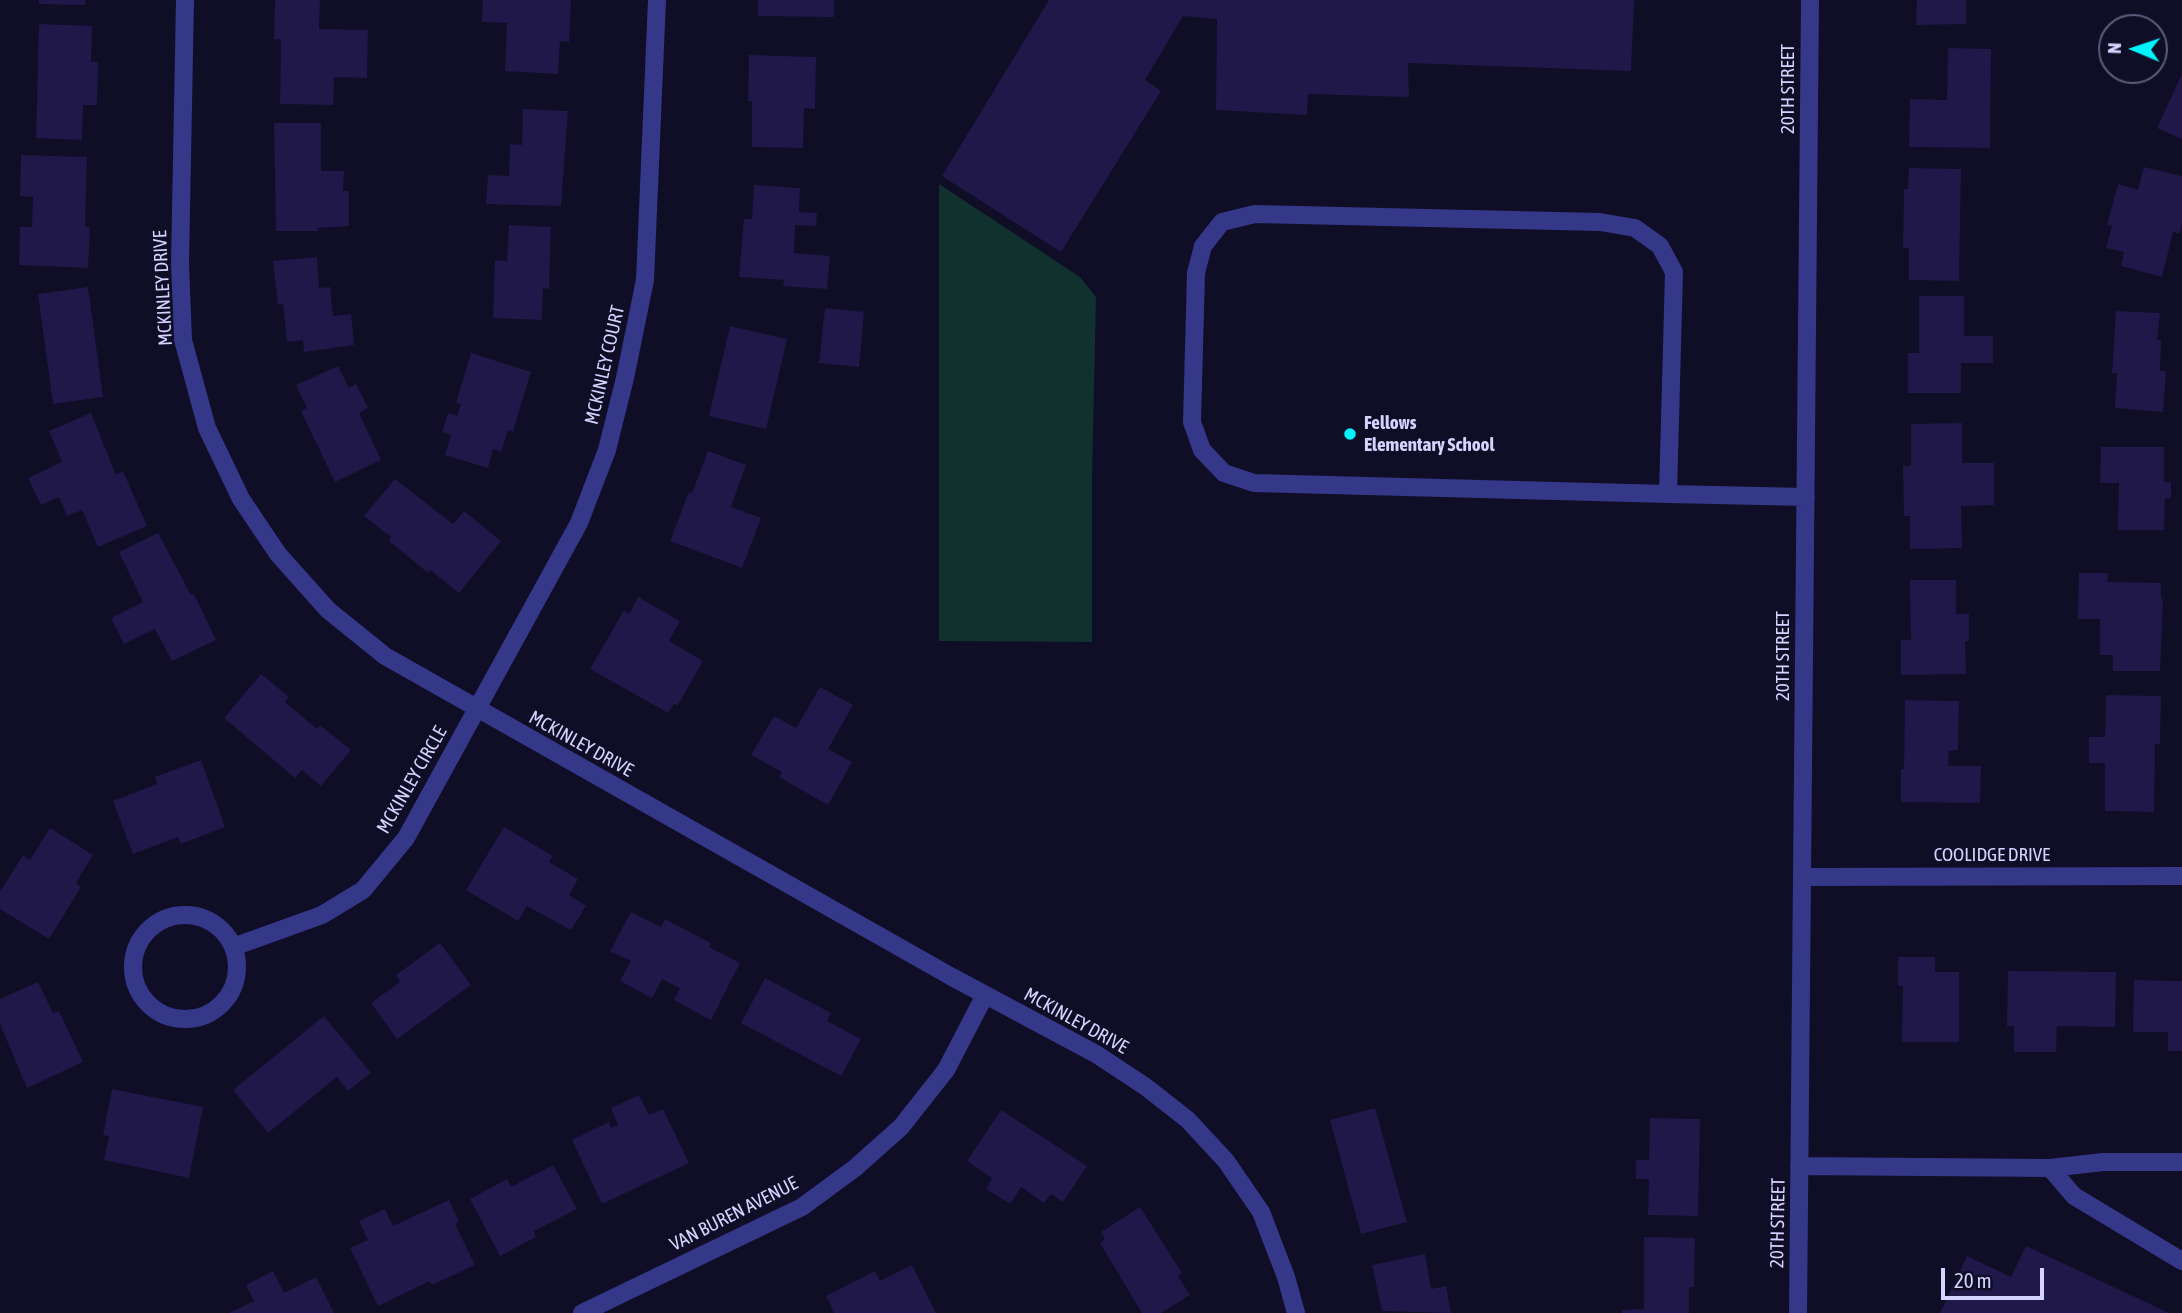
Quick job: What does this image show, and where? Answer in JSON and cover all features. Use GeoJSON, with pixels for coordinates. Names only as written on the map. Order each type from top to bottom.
{"type":"FeatureCollection","features":[{"type":"Feature","properties":{"kind":"street","name":"MCKINLEY DRIVE"},"geometry":{"type":"LineString","coordinates":[[186,0],[180,264],[183,340],[207,428],[241,499],[278,554],[328,610],[385,656],[985,995],[1096,1054],[1146,1087],[1188,1120],[1226,1161],[1261,1212],[1286,1277],[1296,1313]]}},
{"type":"Feature","properties":{"kind":"street","name":"MCKINLEY COURT"},"geometry":{"type":"LineString","coordinates":[[476,708],[579,523],[607,450],[645,280],[657,0]]}},
{"type":"Feature","properties":{"kind":"street","name":"20TH STREET"},"geometry":{"type":"LineString","coordinates":[[1798,1313],[1810,0]]}},
{"type":"Feature","properties":{"kind":"street"},"geometry":{"type":"LineString","coordinates":[[1668,494],[1674,272],[1660,246],[1635,228],[1600,222],[1255,214],[1222,222],[1203,246],[1196,273],[1192,422],[1202,450],[1224,473],[1254,483],[1668,494],[1806,497]]}},
{"type":"Feature","properties":{"kind":"street","name":"MCKINLEY CIRCLE"},"geometry":{"type":"LineString","coordinates":[[233,947],[322,915],[363,890],[406,838],[476,708]]}},
{"type":"Feature","properties":{"kind":"street","name":"COOLIDGE DRIVE"},"geometry":{"type":"LineString","coordinates":[[1803,877],[2182,876]]}},
{"type":"Feature","properties":{"kind":"street"},"geometry":{"type":"LineString","coordinates":[[176,914],[199,916],[220,927],[233,947],[238,970],[231,992],[215,1010],[194,1019],[170,1018],[149,1007],[136,987],[132,964],[138,941],[154,923],[176,914]]}},
{"type":"Feature","properties":{"kind":"street","name":"VAN BUREN AVENUE"},"geometry":{"type":"LineString","coordinates":[[583,1313],[802,1207],[855,1168],[901,1127],[946,1070],[985,995]]}},
{"type":"Feature","properties":{"kind":"street"},"geometry":{"type":"LineString","coordinates":[[1799,1166],[2050,1168],[2103,1162],[2182,1162]]}},
{"type":"Feature","properties":{"kind":"street"},"geometry":{"type":"LineString","coordinates":[[2050,1168],[2074,1196],[2182,1261]]}},
{"type":"Feature","properties":{"kind":"green space"},"geometry":{"type":"Polygon","coordinates":[[[939,184],[1080,277],[1096,297],[1092,642],[939,641],[939,184]]]}},
{"type":"Feature","properties":{"kind":"building"},"geometry":{"type":"Polygon","coordinates":[[[39,0],[85,0],[85,5],[39,4],[39,0]]]}},
{"type":"Feature","properties":{"kind":"building"},"geometry":{"type":"Polygon","coordinates":[[[275,0],[320,0],[319,29],[368,30],[367,78],[334,77],[333,105],[280,104],[281,39],[274,39],[275,0]]]}},
{"type":"Feature","properties":{"kind":"building"},"geometry":{"type":"Polygon","coordinates":[[[483,0],[571,0],[569,42],[560,41],[558,74],[505,71],[507,23],[482,22],[483,0]]]}},
{"type":"Feature","properties":{"kind":"building"},"geometry":{"type":"Polygon","coordinates":[[[758,0],[834,0],[834,17],[758,16],[758,0]]]}},
{"type":"Feature","properties":{"kind":"building"},"geometry":{"type":"Polygon","coordinates":[[[1049,0],[1634,0],[1631,71],[1408,63],[1409,97],[1308,94],[1307,115],[1216,110],[1217,19],[1183,16],[1145,80],[1161,91],[1061,252],[942,176],[1049,0]]]}},
{"type":"Feature","properties":{"kind":"building"},"geometry":{"type":"Polygon","coordinates":[[[1917,0],[1966,0],[1966,24],[1916,25],[1917,0]]]}},
{"type":"Feature","properties":{"kind":"building"},"geometry":{"type":"Polygon","coordinates":[[[39,24],[92,26],[91,62],[98,62],[97,105],[83,105],[82,140],[36,138],[39,24]]]}},
{"type":"Feature","properties":{"kind":"building"},"geometry":{"type":"Polygon","coordinates":[[[1948,48],[1991,49],[1990,148],[1909,147],[1910,99],[1947,100],[1948,48]]]}},
{"type":"Feature","properties":{"kind":"building"},"geometry":{"type":"Polygon","coordinates":[[[749,55],[816,57],[815,109],[804,108],[803,148],[752,147],[752,101],[748,101],[749,55]]]}},
{"type":"Feature","properties":{"kind":"building"},"geometry":{"type":"Polygon","coordinates":[[[2182,74],[2182,139],[2157,128],[2182,74]]]}},
{"type":"Feature","properties":{"kind":"building"},"geometry":{"type":"Polygon","coordinates":[[[523,109],[568,111],[561,206],[486,204],[488,175],[509,176],[510,144],[522,145],[523,109]]]}},
{"type":"Feature","properties":{"kind":"building"},"geometry":{"type":"Polygon","coordinates":[[[274,123],[321,123],[321,171],[344,171],[343,191],[349,191],[349,226],[318,228],[318,231],[276,231],[274,123]]]}},
{"type":"Feature","properties":{"kind":"building"},"geometry":{"type":"Polygon","coordinates":[[[21,155],[87,157],[85,226],[90,227],[88,268],[19,265],[20,227],[32,227],[33,197],[20,196],[21,155]]]}},
{"type":"Feature","properties":{"kind":"building"},"geometry":{"type":"Polygon","coordinates":[[[2144,167],[2182,176],[2182,224],[2180,234],[2173,232],[2162,277],[2121,266],[2124,252],[2106,248],[2112,226],[2107,225],[2118,184],[2138,190],[2144,167]]]}},
{"type":"Feature","properties":{"kind":"building"},"geometry":{"type":"Polygon","coordinates":[[[1909,168],[1961,169],[1959,281],[1909,280],[1909,248],[1903,248],[1904,189],[1908,189],[1909,168]]]}},
{"type":"Feature","properties":{"kind":"building"},"geometry":{"type":"Polygon","coordinates":[[[754,185],[800,188],[799,212],[817,213],[816,226],[795,225],[794,253],[830,256],[827,289],[783,286],[784,280],[739,277],[744,219],[752,219],[754,185]]]}},
{"type":"Feature","properties":{"kind":"building"},"geometry":{"type":"Polygon","coordinates":[[[509,225],[551,227],[549,289],[543,288],[542,320],[493,318],[495,260],[507,261],[509,225]]]}},
{"type":"Feature","properties":{"kind":"building"},"geometry":{"type":"Polygon","coordinates":[[[317,257],[319,288],[330,287],[333,316],[351,314],[354,345],[304,352],[303,340],[287,342],[283,304],[278,305],[273,261],[317,257]]]}},
{"type":"Feature","properties":{"kind":"building"},"geometry":{"type":"Polygon","coordinates":[[[88,287],[103,397],[53,404],[38,294],[88,287]]]}},
{"type":"Feature","properties":{"kind":"building"},"geometry":{"type":"Polygon","coordinates":[[[1919,296],[1964,296],[1964,336],[1993,336],[1993,363],[1961,363],[1961,393],[1908,393],[1908,353],[1919,353],[1919,296]]]}},
{"type":"Feature","properties":{"kind":"building"},"geometry":{"type":"Polygon","coordinates":[[[825,308],[864,312],[859,367],[819,363],[825,308]]]}},
{"type":"Feature","properties":{"kind":"building"},"geometry":{"type":"Polygon","coordinates":[[[2116,311],[2160,313],[2157,340],[2161,340],[2160,371],[2166,371],[2163,412],[2115,408],[2117,373],[2112,373],[2116,311]]]}},
{"type":"Feature","properties":{"kind":"building"},"geometry":{"type":"Polygon","coordinates":[[[730,326],[787,339],[766,429],[709,416],[730,326]]]}},
{"type":"Feature","properties":{"kind":"building"},"geometry":{"type":"Polygon","coordinates":[[[471,353],[531,372],[513,431],[508,430],[501,452],[493,449],[488,468],[445,455],[451,435],[442,432],[448,413],[457,416],[461,404],[456,403],[471,353]]]}},
{"type":"Feature","properties":{"kind":"building"},"geometry":{"type":"Polygon","coordinates":[[[338,366],[349,388],[356,384],[368,408],[359,413],[381,460],[335,482],[301,411],[307,408],[296,385],[338,366]]]}},
{"type":"Feature","properties":{"kind":"building"},"geometry":{"type":"Polygon","coordinates":[[[91,413],[116,475],[123,471],[147,526],[98,547],[82,510],[67,516],[59,497],[41,505],[28,478],[62,462],[49,431],[91,413]]]}},
{"type":"Feature","properties":{"kind":"building"},"geometry":{"type":"Polygon","coordinates":[[[1962,423],[1962,463],[1994,463],[1994,505],[1961,506],[1962,548],[1910,549],[1910,516],[1904,516],[1903,466],[1911,466],[1911,424],[1962,423]]]}},
{"type":"Feature","properties":{"kind":"building"},"geometry":{"type":"Polygon","coordinates":[[[2101,447],[2164,447],[2164,482],[2171,482],[2171,498],[2165,498],[2164,530],[2118,530],[2119,483],[2100,483],[2101,447]]]}},
{"type":"Feature","properties":{"kind":"building"},"geometry":{"type":"Polygon","coordinates":[[[708,451],[746,465],[731,507],[761,518],[742,568],[670,541],[708,451]]]}},
{"type":"Feature","properties":{"kind":"building"},"geometry":{"type":"Polygon","coordinates":[[[395,479],[453,524],[464,511],[501,541],[459,593],[430,570],[428,573],[389,541],[391,537],[364,516],[395,479]]]}},
{"type":"Feature","properties":{"kind":"building"},"geometry":{"type":"Polygon","coordinates":[[[158,533],[191,595],[194,594],[216,640],[172,661],[155,629],[124,644],[111,618],[143,602],[119,552],[158,533]]]}},
{"type":"Feature","properties":{"kind":"building"},"geometry":{"type":"Polygon","coordinates":[[[2079,573],[2108,573],[2107,582],[2161,583],[2163,599],[2160,671],[2113,671],[2113,655],[2100,655],[2100,619],[2078,619],[2079,573]]]}},
{"type":"Feature","properties":{"kind":"building"},"geometry":{"type":"Polygon","coordinates":[[[1910,580],[1956,580],[1956,614],[1969,614],[1969,641],[1965,641],[1966,674],[1901,675],[1901,640],[1911,640],[1910,580]]]}},
{"type":"Feature","properties":{"kind":"building"},"geometry":{"type":"Polygon","coordinates":[[[638,597],[680,621],[669,641],[703,661],[678,705],[674,704],[668,713],[590,669],[624,610],[629,614],[638,597]]]}},
{"type":"Feature","properties":{"kind":"building"},"geometry":{"type":"Polygon","coordinates":[[[261,674],[289,697],[285,702],[317,729],[320,725],[351,750],[321,786],[302,770],[295,778],[224,718],[261,674]]]}},
{"type":"Feature","properties":{"kind":"building"},"geometry":{"type":"Polygon","coordinates":[[[820,687],[853,705],[828,749],[852,762],[828,805],[779,777],[782,772],[751,755],[774,716],[796,728],[820,687]]]}},
{"type":"Feature","properties":{"kind":"building"},"geometry":{"type":"Polygon","coordinates":[[[2106,695],[2161,696],[2160,744],[2155,744],[2154,812],[2105,811],[2105,763],[2089,763],[2089,737],[2105,737],[2106,695]]]}},
{"type":"Feature","properties":{"kind":"building"},"geometry":{"type":"Polygon","coordinates":[[[1905,700],[1959,701],[1958,750],[1949,751],[1948,766],[1981,766],[1980,803],[1901,802],[1905,700]]]}},
{"type":"Feature","properties":{"kind":"building"},"geometry":{"type":"Polygon","coordinates":[[[201,760],[225,827],[181,844],[178,837],[133,854],[113,801],[157,784],[155,777],[201,760]]]}},
{"type":"Feature","properties":{"kind":"building"},"geometry":{"type":"Polygon","coordinates":[[[504,827],[553,856],[549,862],[578,879],[569,895],[586,906],[571,930],[527,906],[518,921],[466,890],[504,827]]]}},
{"type":"Feature","properties":{"kind":"building"},"geometry":{"type":"Polygon","coordinates":[[[50,828],[93,855],[76,883],[81,887],[49,939],[0,909],[0,892],[23,855],[30,860],[50,828]]]}},
{"type":"Feature","properties":{"kind":"building"},"geometry":{"type":"Polygon","coordinates":[[[631,912],[661,927],[665,919],[711,943],[709,947],[740,963],[711,1020],[674,1000],[680,988],[662,979],[652,998],[620,981],[631,961],[610,951],[631,912]]]}},
{"type":"Feature","properties":{"kind":"building"},"geometry":{"type":"Polygon","coordinates":[[[440,943],[471,985],[397,1039],[371,1003],[400,982],[396,975],[440,943]]]}},
{"type":"Feature","properties":{"kind":"building"},"geometry":{"type":"Polygon","coordinates":[[[1898,957],[1935,957],[1935,972],[1959,972],[1959,1042],[1902,1042],[1903,986],[1898,986],[1898,957]]]}},
{"type":"Feature","properties":{"kind":"building"},"geometry":{"type":"Polygon","coordinates":[[[2008,971],[2116,972],[2115,1027],[2057,1026],[2056,1052],[2014,1052],[2014,1026],[2007,1026],[2008,971]]]}},
{"type":"Feature","properties":{"kind":"building"},"geometry":{"type":"Polygon","coordinates":[[[765,978],[831,1013],[827,1021],[861,1039],[841,1076],[741,1023],[765,978]]]}},
{"type":"Feature","properties":{"kind":"building"},"geometry":{"type":"Polygon","coordinates":[[[2134,980],[2182,981],[2182,1051],[2168,1051],[2168,1032],[2133,1032],[2134,980]]]}},
{"type":"Feature","properties":{"kind":"building"},"geometry":{"type":"Polygon","coordinates":[[[38,982],[53,1013],[59,1011],[83,1062],[27,1088],[0,1024],[0,999],[38,982]]]}},
{"type":"Feature","properties":{"kind":"building"},"geometry":{"type":"Polygon","coordinates":[[[324,1016],[371,1073],[348,1091],[337,1077],[268,1133],[233,1090],[324,1016]]]}},
{"type":"Feature","properties":{"kind":"building"},"geometry":{"type":"Polygon","coordinates":[[[112,1089],[203,1107],[189,1178],[104,1160],[109,1136],[103,1135],[112,1089]]]}},
{"type":"Feature","properties":{"kind":"building"},"geometry":{"type":"Polygon","coordinates":[[[639,1095],[649,1115],[663,1109],[689,1163],[602,1204],[572,1140],[609,1122],[611,1128],[618,1125],[611,1108],[639,1095]]]}},
{"type":"Feature","properties":{"kind":"building"},"geometry":{"type":"Polygon","coordinates":[[[1375,1108],[1407,1222],[1361,1234],[1330,1120],[1375,1108]]]}},
{"type":"Feature","properties":{"kind":"building"},"geometry":{"type":"Polygon","coordinates":[[[1001,1110],[1087,1166],[1063,1202],[1051,1194],[1044,1203],[1021,1187],[1010,1204],[986,1189],[992,1178],[967,1161],[1001,1110]]]}},
{"type":"Feature","properties":{"kind":"building"},"geometry":{"type":"Polygon","coordinates":[[[1650,1118],[1700,1119],[1698,1216],[1648,1215],[1649,1179],[1636,1179],[1636,1160],[1649,1160],[1650,1118]]]}},
{"type":"Feature","properties":{"kind":"building"},"geometry":{"type":"Polygon","coordinates":[[[553,1165],[577,1209],[534,1231],[536,1237],[500,1256],[470,1199],[507,1179],[511,1187],[553,1165]]]}},
{"type":"Feature","properties":{"kind":"building"},"geometry":{"type":"Polygon","coordinates":[[[449,1200],[459,1222],[455,1224],[475,1265],[432,1285],[430,1281],[378,1306],[350,1248],[368,1240],[359,1221],[385,1209],[393,1226],[449,1200]]]}},
{"type":"Feature","properties":{"kind":"building"},"geometry":{"type":"Polygon","coordinates":[[[1140,1207],[1182,1273],[1178,1276],[1190,1295],[1161,1313],[1142,1313],[1100,1243],[1105,1239],[1101,1232],[1140,1207]]]}},
{"type":"Feature","properties":{"kind":"building"},"geometry":{"type":"Polygon","coordinates":[[[1644,1237],[1695,1238],[1694,1287],[1689,1287],[1689,1313],[1622,1313],[1622,1310],[1644,1309],[1644,1237]]]}},
{"type":"Feature","properties":{"kind":"building"},"geometry":{"type":"Polygon","coordinates":[[[2026,1246],[2169,1313],[1940,1313],[1967,1256],[2011,1277],[2026,1246]]]}},
{"type":"Feature","properties":{"kind":"building"},"geometry":{"type":"Polygon","coordinates":[[[1425,1254],[1431,1289],[1446,1286],[1451,1313],[1382,1311],[1372,1265],[1425,1254]]]}},
{"type":"Feature","properties":{"kind":"building"},"geometry":{"type":"Polygon","coordinates":[[[912,1265],[936,1313],[834,1313],[826,1296],[875,1271],[880,1281],[912,1265]]]}},
{"type":"Feature","properties":{"kind":"building"},"geometry":{"type":"Polygon","coordinates":[[[273,1271],[284,1293],[316,1277],[334,1313],[229,1313],[254,1301],[246,1285],[273,1271]]]}},
{"type":"Feature","properties":{"kind":"place","name":"Fellows Elementary School"},"geometry":{"type":"Point","coordinates":[1350,434]}}]}
